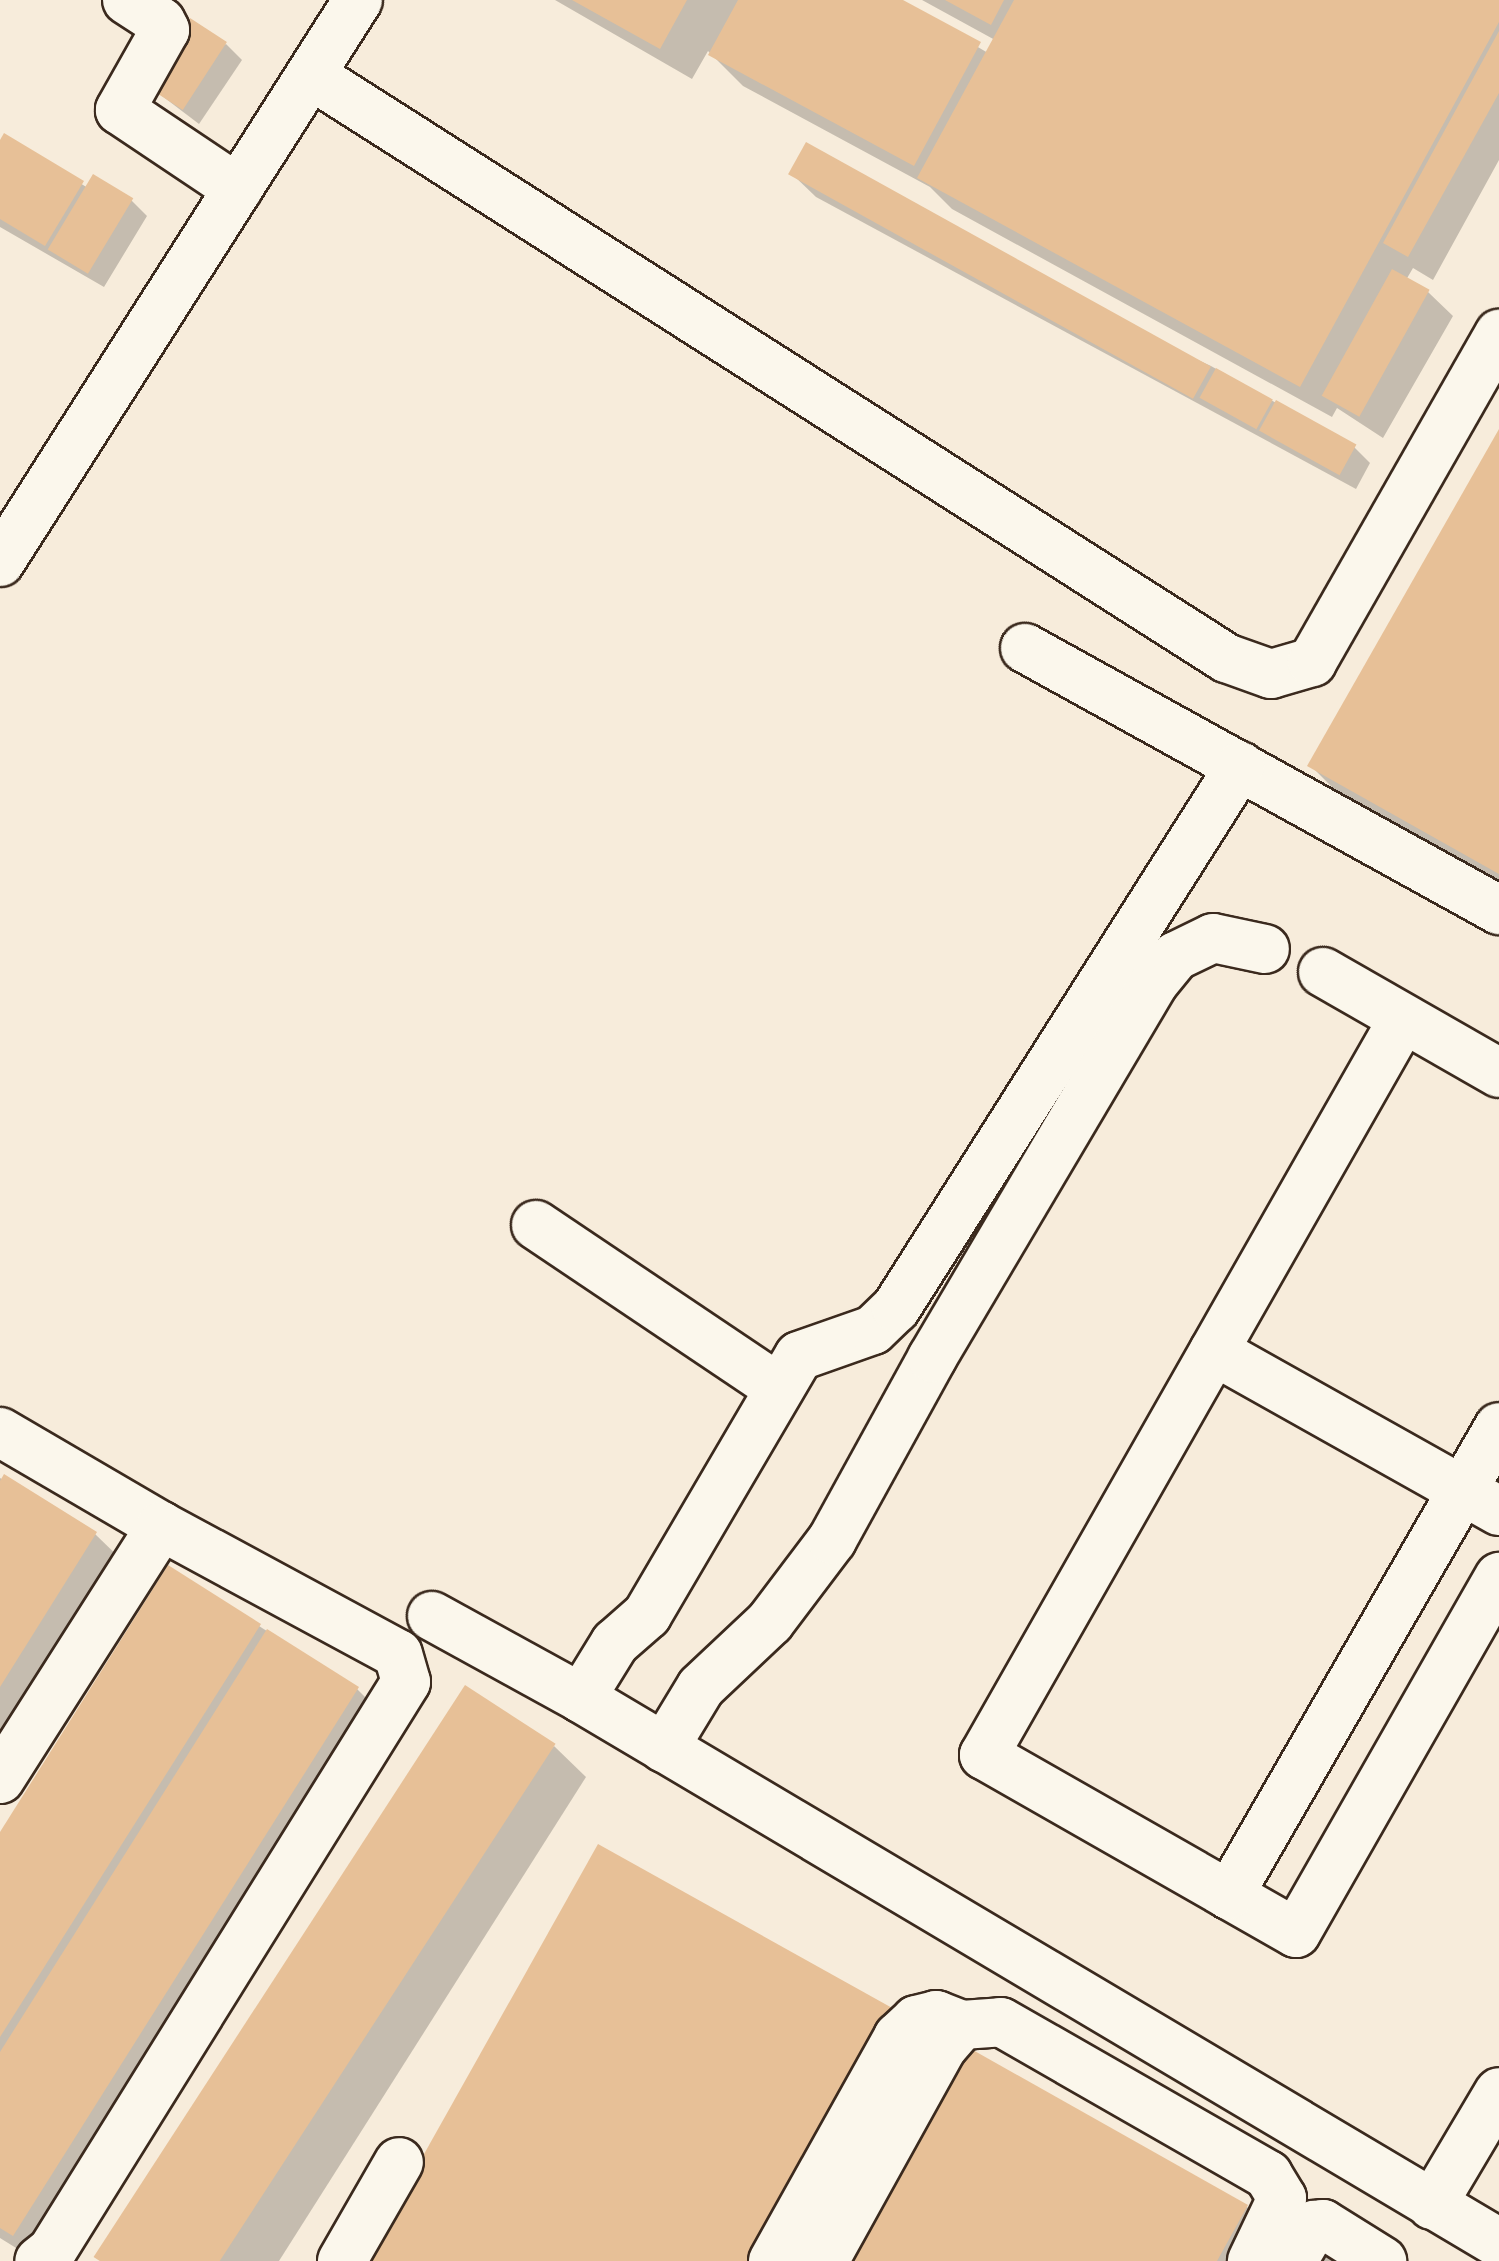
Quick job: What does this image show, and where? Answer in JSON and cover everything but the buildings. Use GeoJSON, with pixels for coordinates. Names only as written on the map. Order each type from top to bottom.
{"type":"FeatureCollection","features":[{"type":"Feature","properties":{"kind":"street"},"geometry":{"type":"LineString","coordinates":[[126,0],[161,22],[165,30],[120,110],[238,189]]}},
{"type":"Feature","properties":{"kind":"street"},"geometry":{"type":"LineString","coordinates":[[0,562],[358,0]]}},
{"type":"Feature","properties":{"kind":"street"},"geometry":{"type":"LineString","coordinates":[[311,75],[1226,658],[1271,674],[1312,662],[1499,334]]}},
{"type":"Feature","properties":{"kind":"street"},"geometry":{"type":"LineString","coordinates":[[1025,648],[1499,910]]}},
{"type":"Feature","properties":{"kind":"street"},"geometry":{"type":"LineString","coordinates":[[581,1698],[616,1643],[655,1602],[798,1356],[873,1330],[896,1308],[1240,766]]}},
{"type":"Feature","properties":{"kind":"street"},"geometry":{"type":"LineString","coordinates":[[664,1748],[701,1686],[770,1622],[832,1540],[932,1358],[1153,984],[1176,956],[1213,938],[1265,950]]}},
{"type":"Feature","properties":{"kind":"street"},"geometry":{"type":"LineString","coordinates":[[1323,972],[1499,1073]]}},
{"type":"Feature","properties":{"kind":"street"},"geometry":{"type":"LineString","coordinates":[[1403,1019],[984,1755],[1296,1933],[1499,1577]]}},
{"type":"Feature","properties":{"kind":"street"},"geometry":{"type":"LineString","coordinates":[[536,1224],[777,1387]]}},
{"type":"Feature","properties":{"kind":"street"},"geometry":{"type":"LineString","coordinates":[[1214,1350],[1481,1501]]}},
{"type":"Feature","properties":{"kind":"street"},"geometry":{"type":"LineString","coordinates":[[1229,1895],[1481,1501],[1499,1427]]}},
{"type":"Feature","properties":{"kind":"street"},"geometry":{"type":"LineString","coordinates":[[0,1432],[160,1526],[398,1654],[406,1682],[52,2251],[38,2261]]}},
{"type":"Feature","properties":{"kind":"street"},"geometry":{"type":"LineString","coordinates":[[0,1779],[160,1526]]}},
{"type":"Feature","properties":{"kind":"street"},"geometry":{"type":"LineString","coordinates":[[404,1666],[451,1626],[581,1698],[1499,2243]]}},
{"type":"Feature","properties":{"kind":"street"},"geometry":{"type":"LineString","coordinates":[[772,2261],[898,2036],[916,2020],[936,2015],[962,2025],[1001,2022],[1268,2175],[1282,2198],[1252,2261]]}},
{"type":"Feature","properties":{"kind":"street"},"geometry":{"type":"LineString","coordinates":[[824,2261],[942,2048],[962,2025]]}},
{"type":"Feature","properties":{"kind":"street"},"geometry":{"type":"LineString","coordinates":[[1432,2205],[1499,2092]]}},
{"type":"Feature","properties":{"kind":"street"},"geometry":{"type":"LineString","coordinates":[[342,2261],[399,2162]]}},
{"type":"Feature","properties":{"kind":"street"},"geometry":{"type":"LineString","coordinates":[[1293,2261],[1314,2224],[1322,2224],[1382,2261]]}},
{"type":"Feature","properties":{"kind":"street"},"geometry":{"type":"LineString","coordinates":[[0,2249],[30,2261]]}}]}
